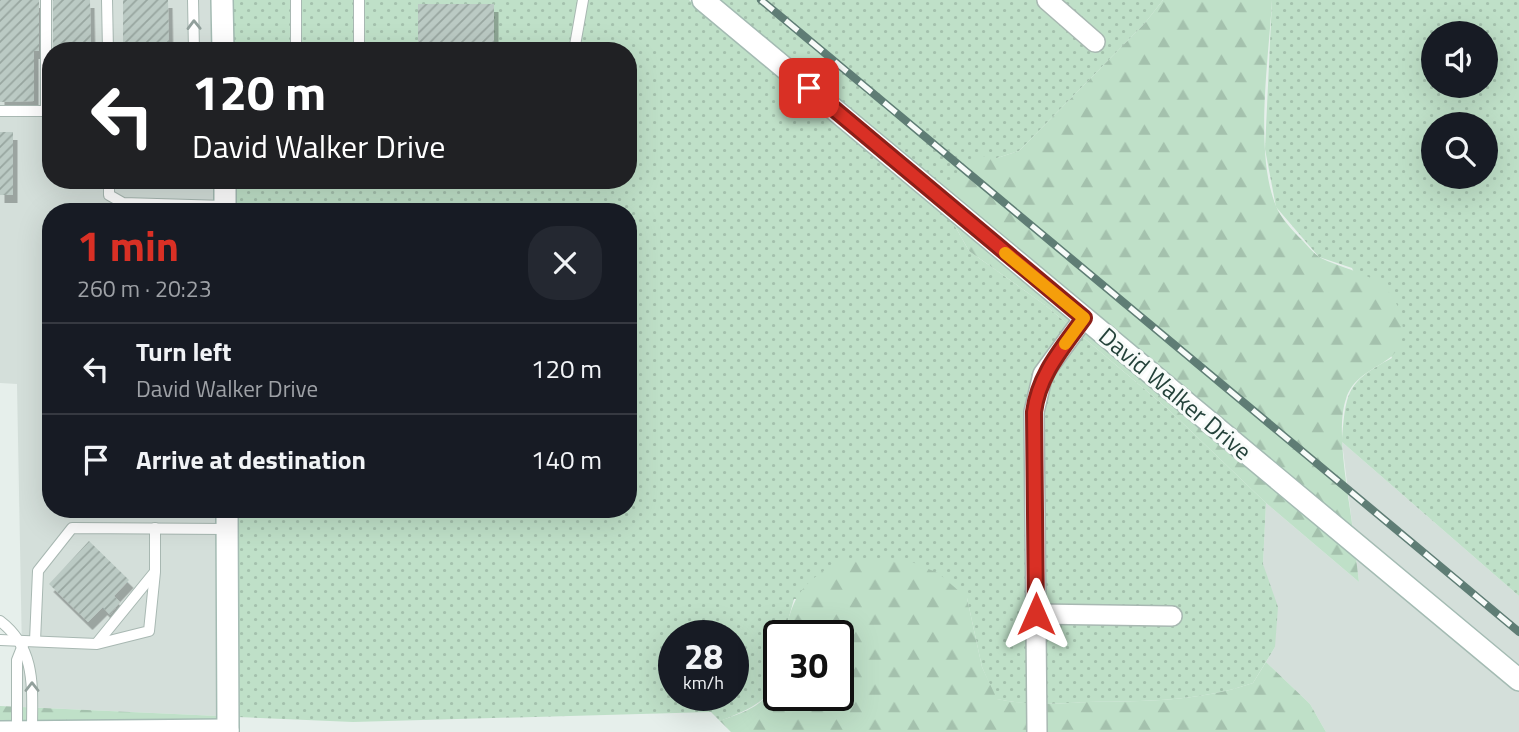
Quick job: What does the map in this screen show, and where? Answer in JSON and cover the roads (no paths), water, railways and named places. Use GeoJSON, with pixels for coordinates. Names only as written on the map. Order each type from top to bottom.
{"type":"FeatureCollection","features":[{"type":"Feature","properties":{"kind":"street"},"geometry":{"type":"LineString","coordinates":[[222,0],[223,42]]}},
{"type":"Feature","properties":{"kind":"street","name":"David Walker Drive"},"geometry":{"type":"LineString","coordinates":[[703,0],[1519,680]]}},
{"type":"Feature","properties":{"kind":"street"},"geometry":{"type":"LineString","coordinates":[[1047,0],[1095,42]]}},
{"type":"Feature","properties":{"kind":"street"},"geometry":{"type":"LineString","coordinates":[[1037,732],[1034,412],[1043,374],[1084,318]]}},
{"type":"Feature","properties":{"kind":"street"},"geometry":{"type":"LineString","coordinates":[[0,732],[229,731],[227,519]]}},
{"type":"Feature","properties":{"kind":"street"},"geometry":{"type":"LineString","coordinates":[[1036,614],[1172,615]]}},
{"type":"Feature","properties":{"kind":"lane"},"geometry":{"type":"LineString","coordinates":[[46,0],[47,42]]}},
{"type":"Feature","properties":{"kind":"lane"},"geometry":{"type":"LineString","coordinates":[[107,0],[108,42]]}},
{"type":"Feature","properties":{"kind":"lane"},"geometry":{"type":"LineString","coordinates":[[193,0],[194,42]]}},
{"type":"Feature","properties":{"kind":"lane"},"geometry":{"type":"LineString","coordinates":[[296,0],[296,42]]}},
{"type":"Feature","properties":{"kind":"lane"},"geometry":{"type":"LineString","coordinates":[[359,0],[359,42]]}},
{"type":"Feature","properties":{"kind":"lane"},"geometry":{"type":"LineString","coordinates":[[576,42],[583,0]]}},
{"type":"Feature","properties":{"kind":"lane"},"geometry":{"type":"LineString","coordinates":[[0,111],[42,111]]}},
{"type":"Feature","properties":{"kind":"lane"},"geometry":{"type":"LineString","coordinates":[[109,189],[109,195],[123,203]]}},
{"type":"Feature","properties":{"kind":"lane"},"geometry":{"type":"LineString","coordinates":[[35,641],[38,571],[72,528],[155,528],[227,519]]}},
{"type":"Feature","properties":{"kind":"lane"},"geometry":{"type":"LineString","coordinates":[[0,640],[21,643],[97,643],[149,631],[155,572],[155,528]]}},
{"type":"Feature","properties":{"kind":"lane"},"geometry":{"type":"LineString","coordinates":[[97,643],[155,572]]}},
{"type":"Feature","properties":{"kind":"lane"},"geometry":{"type":"LineString","coordinates":[[0,621],[21,643],[32,667],[32,731]]}},
{"type":"Feature","properties":{"kind":"lane"},"geometry":{"type":"LineString","coordinates":[[17,732],[17,660],[21,643]]}},
{"type":"Feature","properties":{"kind":"railway"},"geometry":{"type":"LineString","coordinates":[[761,0],[1519,632]]}}]}
